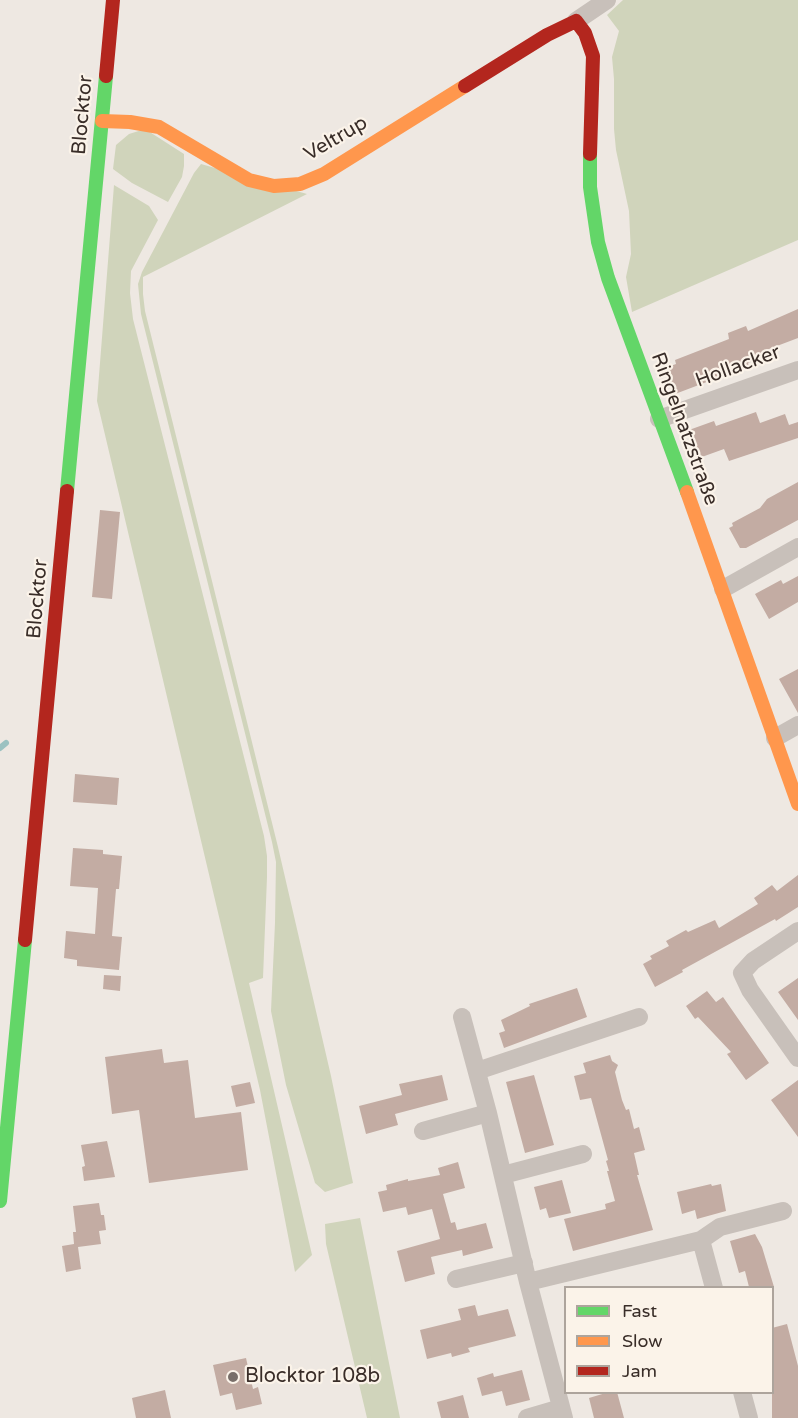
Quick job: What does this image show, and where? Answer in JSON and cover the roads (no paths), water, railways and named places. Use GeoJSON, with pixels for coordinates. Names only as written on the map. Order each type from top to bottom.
{"type":"FeatureCollection","features":[{"type":"Feature","properties":{"kind":"street","name":"Blocktor"},"geometry":{"type":"LineString","coordinates":[[0,1201],[113,0]]}},
{"type":"Feature","properties":{"kind":"street","name":"Veltrup"},"geometry":{"type":"LineString","coordinates":[[102,122],[130,122],[159,127],[249,180],[274,186],[300,184],[324,174],[607,0]]}},
{"type":"Feature","properties":{"kind":"street","name":"Ringelnatzstraße"},"geometry":{"type":"LineString","coordinates":[[576,21],[585,33],[593,56],[590,187],[598,243],[608,278],[723,589],[798,804]]}},
{"type":"Feature","properties":{"kind":"street","name":"Hollacker"},"geometry":{"type":"LineString","coordinates":[[659,419],[798,370]]}},
{"type":"Feature","properties":{"kind":"street"},"geometry":{"type":"LineString","coordinates":[[723,589],[798,547]]}},
{"type":"Feature","properties":{"kind":"street"},"geometry":{"type":"LineString","coordinates":[[775,738],[798,725]]}},
{"type":"Feature","properties":{"kind":"street"},"geometry":{"type":"LineString","coordinates":[[798,931],[753,961],[742,973],[750,990],[798,1058]]}},
{"type":"Feature","properties":{"kind":"street"},"geometry":{"type":"LineString","coordinates":[[462,1017],[562,1413],[527,1418]]}},
{"type":"Feature","properties":{"kind":"street"},"geometry":{"type":"LineString","coordinates":[[477,1071],[639,1017]]}},
{"type":"Feature","properties":{"kind":"street"},"geometry":{"type":"LineString","coordinates":[[423,1131],[488,1113]]}},
{"type":"Feature","properties":{"kind":"street"},"geometry":{"type":"LineString","coordinates":[[503,1175],[583,1154]]}},
{"type":"Feature","properties":{"kind":"street"},"geometry":{"type":"LineString","coordinates":[[528,1282],[701,1240],[720,1227],[783,1211]]}},
{"type":"Feature","properties":{"kind":"street"},"geometry":{"type":"LineString","coordinates":[[701,1240],[714,1286]]}},
{"type":"Feature","properties":{"kind":"street"},"geometry":{"type":"LineString","coordinates":[[456,1279],[524,1263]]}},
{"type":"Feature","properties":{"kind":"street"},"geometry":{"type":"LineString","coordinates":[[743,1394],[749,1418]]}},
{"type":"Feature","properties":{"kind":"waterway"},"geometry":{"type":"LineString","coordinates":[[0,748],[6,743]]}},
{"type":"Feature","properties":{"kind":"place","name":"Blocktor 108b"},"geometry":{"type":"Point","coordinates":[233,1377]}}]}
